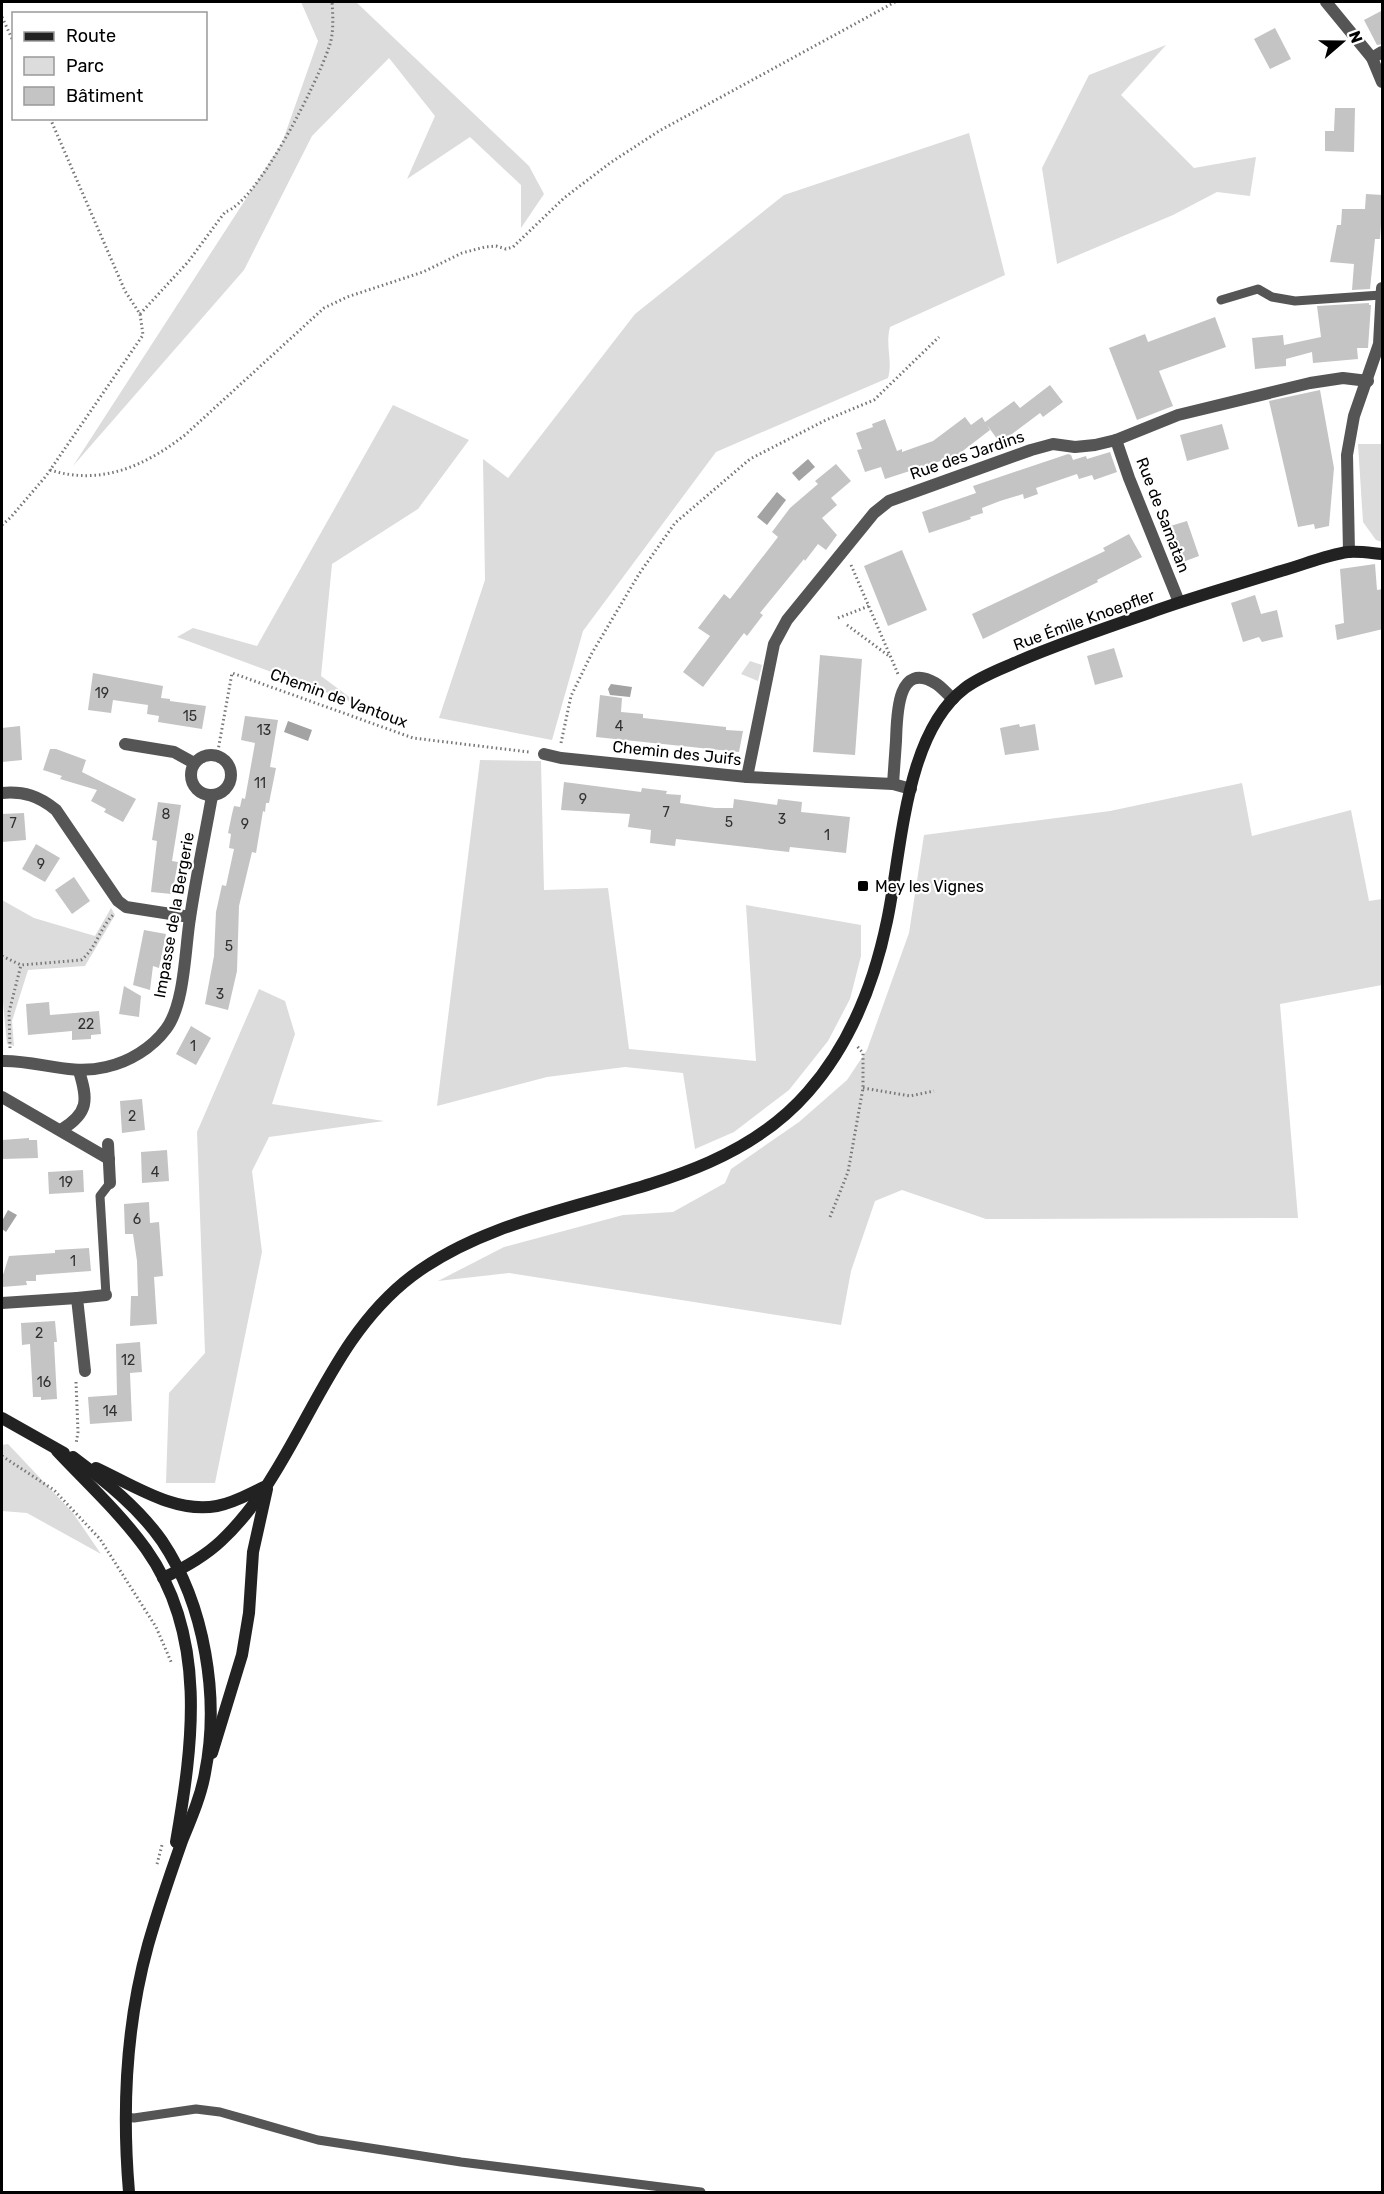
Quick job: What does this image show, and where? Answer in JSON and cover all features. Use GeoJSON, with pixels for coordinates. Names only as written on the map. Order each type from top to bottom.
{"type":"FeatureCollection","features":[{"type":"Feature","properties":{"kind":"main road","name":"Rue Émile Knoepfler"},"geometry":{"type":"LineString","coordinates":[[268,1485],[325,1382],[368,1318],[410,1278],[435,1260],[485,1234],[670,1177],[731,1151],[775,1123],[805,1096],[827,1069],[849,1035],[864,1001],[887,922],[914,771],[926,739],[953,699],[981,678],[1035,654],[1179,602],[1349,552],[1383,554]]}},
{"type":"Feature","properties":{"kind":"main road"},"geometry":{"type":"LineString","coordinates":[[2,1418],[57,1451],[172,1504],[199,1508],[218,1506],[268,1485]]}},
{"type":"Feature","properties":{"kind":"main road"},"geometry":{"type":"LineString","coordinates":[[57,1451],[130,1528],[148,1552],[173,1602],[188,1654],[192,1704],[188,1772],[170,1876]]}},
{"type":"Feature","properties":{"kind":"main road"},"geometry":{"type":"LineString","coordinates":[[73,1457],[100,1477],[142,1518],[161,1541],[178,1571],[199,1625],[209,1676],[209,1742],[205,1773]]}},
{"type":"Feature","properties":{"kind":"main road"},"geometry":{"type":"LineString","coordinates":[[163,1578],[202,1557],[223,1540],[268,1485]]}},
{"type":"Feature","properties":{"kind":"main road"},"geometry":{"type":"LineString","coordinates":[[129,2193],[126,2117],[127,2066],[136,1995],[148,1945],[242,1655],[249,1613],[253,1552],[268,1485]]}},
{"type":"Feature","properties":{"kind":"street"},"geometry":{"type":"LineString","coordinates":[[1326,2],[1377,55],[1383,82]]}},
{"type":"Feature","properties":{"kind":"street"},"geometry":{"type":"LineString","coordinates":[[1349,552],[1347,454],[1354,416],[1379,344],[1382,292]]}},
{"type":"Feature","properties":{"kind":"street","name":"Rue des Jardins"},"geometry":{"type":"LineString","coordinates":[[747,777],[774,644],[787,620],[844,549],[874,513],[889,501],[1053,444],[1075,447],[1095,445],[1116,440],[1178,415],[1310,383],[1343,378],[1368,381]]}},
{"type":"Feature","properties":{"kind":"street","name":"Rue de Samatan"},"geometry":{"type":"LineString","coordinates":[[1116,440],[1179,602]]}},
{"type":"Feature","properties":{"kind":"street"},"geometry":{"type":"LineString","coordinates":[[893,784],[898,705],[903,687],[913,679],[925,679],[936,684],[953,699]]}},
{"type":"Feature","properties":{"kind":"street"},"geometry":{"type":"LineString","coordinates":[[125,744],[174,753],[194,764]]}},
{"type":"Feature","properties":{"kind":"street","name":"Chemin des Juifs"},"geometry":{"type":"LineString","coordinates":[[544,754],[561,758],[747,777],[893,784],[911,789]]}},
{"type":"Feature","properties":{"kind":"street"},"geometry":{"type":"LineString","coordinates":[[205,756],[217,756],[229,766],[230,782],[220,794],[212,796],[203,794],[191,781],[191,772],[194,764],[205,756]]}},
{"type":"Feature","properties":{"kind":"street"},"geometry":{"type":"LineString","coordinates":[[2,793],[17,791],[32,795],[44,800],[56,810],[118,901],[126,907],[190,917]]}},
{"type":"Feature","properties":{"kind":"street","name":"Impasse de la Bergerie"},"geometry":{"type":"LineString","coordinates":[[6,1060],[79,1071],[106,1067],[132,1058],[149,1046],[167,1028],[179,998],[190,917],[212,796]]}},
{"type":"Feature","properties":{"kind":"street"},"geometry":{"type":"LineString","coordinates":[[61,1130],[74,1123],[84,1110],[86,1093],[79,1071]]}},
{"type":"Feature","properties":{"kind":"street"},"geometry":{"type":"LineString","coordinates":[[2,1097],[109,1159]]}},
{"type":"Feature","properties":{"kind":"street"},"geometry":{"type":"LineString","coordinates":[[108,1144],[110,1183]]}},
{"type":"Feature","properties":{"kind":"street"},"geometry":{"type":"LineString","coordinates":[[2,1303],[106,1295]]}},
{"type":"Feature","properties":{"kind":"street"},"geometry":{"type":"LineString","coordinates":[[77,1298],[85,1371]]}},
{"type":"Feature","properties":{"kind":"lane"},"geometry":{"type":"LineString","coordinates":[[1221,300],[1258,289],[1272,297],[1295,301],[1382,292]]}},
{"type":"Feature","properties":{"kind":"lane"},"geometry":{"type":"LineString","coordinates":[[106,1295],[100,1196],[110,1183]]}},
{"type":"Feature","properties":{"kind":"lane"},"geometry":{"type":"LineString","coordinates":[[126,2117],[134,2118],[196,2109],[220,2112],[318,2140],[460,2162],[701,2193]]}},
{"type":"Feature","properties":{"kind":"path"},"geometry":{"type":"LineString","coordinates":[[140,314],[188,262],[225,212],[232,210],[251,190],[282,143],[307,99],[330,46],[332,2]]}},
{"type":"Feature","properties":{"kind":"path"},"geometry":{"type":"LineString","coordinates":[[50,470],[67,475],[96,477],[129,468],[161,453],[185,435],[324,308],[347,297],[423,272],[462,253],[485,247],[495,246],[506,249],[513,247],[564,198],[610,163],[659,131],[895,2]]}},
{"type":"Feature","properties":{"kind":"path"},"geometry":{"type":"LineString","coordinates":[[2,17],[12,39]]}},
{"type":"Feature","properties":{"kind":"path"},"geometry":{"type":"LineString","coordinates":[[2,525],[50,470],[143,335],[140,314],[125,291],[51,120]]}},
{"type":"Feature","properties":{"kind":"path"},"geometry":{"type":"LineString","coordinates":[[544,754],[561,746],[571,696],[592,653],[639,574],[675,523],[750,459],[826,420],[874,400],[939,337]]}},
{"type":"Feature","properties":{"kind":"path"},"geometry":{"type":"LineString","coordinates":[[844,549],[903,687]]}},
{"type":"Feature","properties":{"kind":"path"},"geometry":{"type":"LineString","coordinates":[[838,618],[869,606]]}},
{"type":"Feature","properties":{"kind":"path"},"geometry":{"type":"LineString","coordinates":[[847,625],[891,657]]}},
{"type":"Feature","properties":{"kind":"path","name":"Chemin de Vantoux"},"geometry":{"type":"LineString","coordinates":[[217,756],[232,673],[413,738],[544,754]]}},
{"type":"Feature","properties":{"kind":"path"},"geometry":{"type":"LineString","coordinates":[[2,956],[21,965],[81,960],[108,921],[126,907]]}},
{"type":"Feature","properties":{"kind":"path"},"geometry":{"type":"LineString","coordinates":[[6,1060],[9,1012],[21,965]]}},
{"type":"Feature","properties":{"kind":"path"},"geometry":{"type":"LineString","coordinates":[[830,1217],[848,1172],[863,1088],[862,1053],[849,1035]]}},
{"type":"Feature","properties":{"kind":"path"},"geometry":{"type":"LineString","coordinates":[[863,1088],[910,1096],[934,1091]]}},
{"type":"Feature","properties":{"kind":"path"},"geometry":{"type":"LineString","coordinates":[[73,1457],[78,1432],[76,1379],[85,1371]]}},
{"type":"Feature","properties":{"kind":"path"},"geometry":{"type":"LineString","coordinates":[[2,1456],[54,1491],[100,1539],[156,1627],[171,1657],[173,1667]]}},
{"type":"Feature","properties":{"kind":"path"},"geometry":{"type":"LineString","coordinates":[[156,1867],[165,1835]]}},
{"type":"Feature","properties":{"kind":"green space"},"geometry":{"type":"Polygon","coordinates":[[[301,2],[356,2],[529,166],[544,194],[521,228],[521,185],[470,137],[407,179],[435,116],[389,58],[312,136],[244,270],[73,466],[282,143],[318,41],[301,2]]]}},
{"type":"Feature","properties":{"kind":"green space"},"geometry":{"type":"Polygon","coordinates":[[[1166,45],[1121,95],[1194,168],[1256,157],[1250,196],[1217,192],[1173,215],[1057,264],[1042,168],[1089,75],[1166,45]]]}},
{"type":"Feature","properties":{"kind":"green space"},"geometry":{"type":"Polygon","coordinates":[[[969,133],[1005,275],[890,327],[888,378],[716,452],[583,631],[552,740],[439,718],[485,580],[483,459],[508,478],[635,314],[784,195],[969,133]]]}},
{"type":"Feature","properties":{"kind":"green space"},"geometry":{"type":"Polygon","coordinates":[[[393,405],[469,440],[418,509],[332,564],[321,676],[360,705],[177,637],[193,628],[257,646],[393,405]]]}},
{"type":"Feature","properties":{"kind":"green space"},"geometry":{"type":"Polygon","coordinates":[[[1358,444],[1382,444],[1382,542],[1376,540],[1363,522],[1358,444]]]}},
{"type":"Feature","properties":{"kind":"green space"},"geometry":{"type":"Polygon","coordinates":[[[750,661],[762,665],[758,681],[741,674],[750,661]]]}},
{"type":"Feature","properties":{"kind":"green space"},"geometry":{"type":"Polygon","coordinates":[[[480,760],[541,761],[544,890],[608,888],[629,1049],[756,1061],[746,905],[861,925],[861,956],[850,999],[828,1041],[789,1090],[734,1132],[695,1149],[683,1073],[625,1067],[547,1077],[437,1106],[480,760]]]}},
{"type":"Feature","properties":{"kind":"green space"},"geometry":{"type":"Polygon","coordinates":[[[1242,783],[1252,836],[1351,810],[1369,901],[1382,899],[1382,985],[1280,1004],[1298,1218],[986,1219],[902,1190],[875,1201],[851,1271],[841,1325],[509,1273],[438,1281],[504,1247],[623,1215],[673,1212],[725,1183],[731,1169],[799,1122],[847,1080],[867,1050],[909,933],[924,835],[1110,811],[1242,783]]]}},
{"type":"Feature","properties":{"kind":"green space"},"geometry":{"type":"Polygon","coordinates":[[[2,900],[34,918],[95,936],[111,908],[115,915],[85,966],[28,970],[12,1021],[14,1046],[7,1044],[2,992],[2,900]]]}},
{"type":"Feature","properties":{"kind":"green space"},"geometry":{"type":"Polygon","coordinates":[[[259,989],[285,1001],[295,1034],[272,1104],[384,1121],[269,1137],[252,1171],[262,1252],[215,1483],[166,1483],[169,1393],[205,1353],[197,1132],[259,989]]]}},
{"type":"Feature","properties":{"kind":"green space"},"geometry":{"type":"Polygon","coordinates":[[[8,1444],[73,1513],[101,1554],[27,1513],[2,1511],[2,1445],[8,1444]]]}},
{"type":"Feature","properties":{"kind":"shaded area"},"geometry":{"type":"Polygon","coordinates":[[[808,459],[815,467],[799,481],[792,473],[808,459]]]}},
{"type":"Feature","properties":{"kind":"shaded area"},"geometry":{"type":"Polygon","coordinates":[[[777,492],[786,500],[767,525],[757,517],[777,492]]]}},
{"type":"Feature","properties":{"kind":"shaded area"},"geometry":{"type":"Polygon","coordinates":[[[611,684],[632,687],[630,697],[610,695],[608,689],[611,684]]]}},
{"type":"Feature","properties":{"kind":"shaded area"},"geometry":{"type":"Polygon","coordinates":[[[288,721],[312,730],[308,741],[284,732],[288,721]]]}},
{"type":"Feature","properties":{"kind":"shaded area"},"geometry":{"type":"Polygon","coordinates":[[[8,1210],[17,1215],[6,1232],[2,1229],[2,1221],[8,1210]]]}},
{"type":"Feature","properties":{"kind":"building"},"geometry":{"type":"Polygon","coordinates":[[[1383,10],[1383,44],[1377,45],[1364,20],[1383,10]]]}},
{"type":"Feature","properties":{"kind":"building"},"geometry":{"type":"Polygon","coordinates":[[[1275,28],[1291,59],[1270,69],[1254,39],[1275,28]]]}},
{"type":"Feature","properties":{"kind":"building"},"geometry":{"type":"Polygon","coordinates":[[[1335,108],[1355,108],[1354,152],[1325,151],[1325,131],[1334,131],[1335,108]]]}},
{"type":"Feature","properties":{"kind":"building"},"geometry":{"type":"Polygon","coordinates":[[[1366,194],[1383,195],[1380,239],[1375,239],[1370,289],[1352,290],[1354,264],[1330,262],[1337,225],[1341,225],[1342,209],[1365,209],[1366,194]]]}},
{"type":"Feature","properties":{"kind":"building"},"geometry":{"type":"Polygon","coordinates":[[[1369,303],[1371,305],[1368,348],[1357,348],[1358,359],[1313,363],[1312,352],[1286,359],[1286,366],[1255,369],[1252,338],[1283,335],[1284,345],[1321,337],[1317,306],[1369,303]]]}},
{"type":"Feature","properties":{"kind":"building"},"geometry":{"type":"Polygon","coordinates":[[[1215,317],[1226,347],[1159,371],[1173,406],[1137,420],[1109,348],[1145,334],[1148,342],[1215,317]]]}},
{"type":"Feature","properties":{"kind":"building"},"geometry":{"type":"Polygon","coordinates":[[[1050,385],[1063,402],[1043,417],[1040,413],[1000,443],[987,425],[990,430],[951,460],[950,458],[885,479],[881,467],[865,472],[857,450],[862,449],[856,433],[873,427],[872,424],[885,419],[897,451],[902,449],[902,452],[933,441],[965,417],[971,425],[982,417],[985,422],[1014,401],[1020,408],[1050,385]]]}},
{"type":"Feature","properties":{"kind":"building"},"geometry":{"type":"Polygon","coordinates":[[[1320,390],[1334,468],[1329,526],[1315,529],[1314,524],[1298,527],[1269,401],[1320,390]]]}},
{"type":"Feature","properties":{"kind":"building"},"geometry":{"type":"Polygon","coordinates":[[[1222,424],[1229,449],[1187,461],[1180,435],[1222,424]]]}},
{"type":"Feature","properties":{"kind":"building"},"geometry":{"type":"Polygon","coordinates":[[[1110,452],[1117,472],[1094,480],[1092,475],[1079,479],[1077,474],[1036,488],[1038,494],[1024,499],[1023,494],[1000,501],[982,508],[983,513],[970,517],[971,519],[929,533],[922,512],[976,493],[973,486],[1068,454],[1073,460],[1086,456],[1087,459],[1110,452]]]}},
{"type":"Feature","properties":{"kind":"building"},"geometry":{"type":"Polygon","coordinates":[[[836,464],[851,481],[831,498],[837,505],[822,518],[837,535],[826,550],[818,544],[805,561],[804,559],[760,613],[763,615],[747,636],[744,633],[703,687],[683,672],[710,636],[698,628],[724,594],[730,599],[778,537],[772,532],[790,508],[818,484],[815,481],[836,464]]]}},
{"type":"Feature","properties":{"kind":"building"},"geometry":{"type":"Polygon","coordinates":[[[1187,521],[1199,556],[1180,563],[1167,527],[1187,521]]]}},
{"type":"Feature","properties":{"kind":"building"},"geometry":{"type":"Polygon","coordinates":[[[1129,534],[1142,557],[1097,580],[1098,582],[983,639],[972,614],[1105,551],[1103,548],[1129,534]]]}},
{"type":"Feature","properties":{"kind":"building"},"geometry":{"type":"Polygon","coordinates":[[[902,550],[927,610],[888,626],[864,566],[902,550]]]}},
{"type":"Feature","properties":{"kind":"building"},"geometry":{"type":"Polygon","coordinates":[[[1375,564],[1377,590],[1383,589],[1383,629],[1337,640],[1335,625],[1344,623],[1340,569],[1375,564]]]}},
{"type":"Feature","properties":{"kind":"building"},"geometry":{"type":"Polygon","coordinates":[[[1255,595],[1261,614],[1277,610],[1283,637],[1262,642],[1259,637],[1243,642],[1231,603],[1255,595]]]}},
{"type":"Feature","properties":{"kind":"building"},"geometry":{"type":"Polygon","coordinates":[[[1114,648],[1123,677],[1095,685],[1087,656],[1114,648]]]}},
{"type":"Feature","properties":{"kind":"building"},"geometry":{"type":"Polygon","coordinates":[[[820,655],[862,659],[855,755],[813,752],[820,655]]]}},
{"type":"Feature","properties":{"kind":"building"},"geometry":{"type":"Polygon","coordinates":[[[93,673],[163,686],[161,698],[206,706],[202,729],[158,722],[159,716],[147,714],[148,705],[113,700],[111,713],[88,710],[93,673]]]}},
{"type":"Feature","properties":{"kind":"building"},"geometry":{"type":"Polygon","coordinates":[[[600,695],[622,698],[621,712],[643,714],[643,718],[743,731],[739,752],[596,737],[600,695]]]}},
{"type":"Feature","properties":{"kind":"building"},"geometry":{"type":"Polygon","coordinates":[[[245,716],[278,720],[270,767],[276,768],[269,803],[266,803],[265,812],[263,811],[256,853],[252,852],[239,906],[237,971],[228,1010],[205,1004],[214,956],[216,912],[222,885],[226,886],[234,849],[229,848],[231,834],[228,833],[234,806],[240,807],[242,798],[245,799],[255,743],[241,740],[245,716]]]}},
{"type":"Feature","properties":{"kind":"building"},"geometry":{"type":"Polygon","coordinates":[[[1019,724],[1020,727],[1035,724],[1039,750],[1005,755],[1000,728],[1019,724]]]}},
{"type":"Feature","properties":{"kind":"building"},"geometry":{"type":"Polygon","coordinates":[[[20,726],[22,760],[2,762],[2,728],[20,726]]]}},
{"type":"Feature","properties":{"kind":"building"},"geometry":{"type":"Polygon","coordinates":[[[50,749],[86,760],[82,772],[136,799],[123,822],[104,812],[106,809],[91,801],[97,790],[60,779],[62,776],[43,770],[50,749]]]}},
{"type":"Feature","properties":{"kind":"building"},"geometry":{"type":"Polygon","coordinates":[[[564,782],[641,792],[642,788],[667,791],[666,794],[681,795],[680,803],[715,808],[733,808],[734,799],[777,805],[778,799],[802,802],[801,812],[850,817],[846,853],[790,847],[789,852],[676,839],[675,846],[650,843],[651,830],[628,827],[630,814],[561,810],[564,782]]]}},
{"type":"Feature","properties":{"kind":"building"},"geometry":{"type":"Polygon","coordinates":[[[158,802],[181,805],[172,861],[178,862],[172,894],[151,892],[157,841],[152,840],[158,802]]]}},
{"type":"Feature","properties":{"kind":"building"},"geometry":{"type":"Polygon","coordinates":[[[24,813],[26,840],[2,842],[2,814],[24,813]]]}},
{"type":"Feature","properties":{"kind":"building"},"geometry":{"type":"Polygon","coordinates":[[[36,844],[60,858],[45,882],[22,869],[36,844]]]}},
{"type":"Feature","properties":{"kind":"building"},"geometry":{"type":"Polygon","coordinates":[[[74,877],[90,901],[72,914],[55,890],[74,877]]]}},
{"type":"Feature","properties":{"kind":"building"},"geometry":{"type":"Polygon","coordinates":[[[144,930],[166,934],[159,968],[153,966],[150,990],[133,985],[144,930]]]}},
{"type":"Feature","properties":{"kind":"building"},"geometry":{"type":"Polygon","coordinates":[[[124,986],[141,996],[139,1017],[119,1014],[124,986]]]}},
{"type":"Feature","properties":{"kind":"building"},"geometry":{"type":"Polygon","coordinates":[[[49,1002],[50,1015],[99,1011],[101,1034],[91,1035],[91,1039],[72,1040],[72,1031],[28,1035],[26,1004],[49,1002]]]}},
{"type":"Feature","properties":{"kind":"building"},"geometry":{"type":"Polygon","coordinates":[[[191,1026],[211,1038],[196,1065],[176,1054],[191,1026]]]}},
{"type":"Feature","properties":{"kind":"building"},"geometry":{"type":"Polygon","coordinates":[[[142,1099],[145,1130],[122,1133],[120,1101],[142,1099]]]}},
{"type":"Feature","properties":{"kind":"building"},"geometry":{"type":"Polygon","coordinates":[[[29,1138],[29,1140],[37,1140],[38,1158],[2,1159],[2,1140],[29,1138]]]}},
{"type":"Feature","properties":{"kind":"building"},"geometry":{"type":"Polygon","coordinates":[[[167,1150],[169,1181],[142,1183],[141,1152],[167,1150]]]}},
{"type":"Feature","properties":{"kind":"building"},"geometry":{"type":"Polygon","coordinates":[[[83,1170],[84,1192],[49,1194],[48,1172],[83,1170]]]}},
{"type":"Feature","properties":{"kind":"building"},"geometry":{"type":"Polygon","coordinates":[[[149,1202],[150,1223],[159,1222],[163,1276],[154,1277],[157,1324],[130,1326],[131,1296],[138,1296],[137,1261],[133,1234],[125,1234],[124,1204],[149,1202]]]}},
{"type":"Feature","properties":{"kind":"building"},"geometry":{"type":"Polygon","coordinates":[[[89,1248],[91,1271],[36,1275],[36,1281],[26,1281],[27,1285],[2,1287],[2,1278],[9,1256],[89,1248]]]}},
{"type":"Feature","properties":{"kind":"building"},"geometry":{"type":"Polygon","coordinates":[[[55,1321],[57,1399],[41,1400],[41,1397],[33,1397],[30,1344],[22,1345],[21,1323],[55,1321]]]}},
{"type":"Feature","properties":{"kind":"building"},"geometry":{"type":"Polygon","coordinates":[[[140,1342],[142,1372],[130,1373],[132,1421],[90,1424],[88,1397],[117,1395],[116,1344],[140,1342]]]}},
{"type":"Feature","properties":{"kind":"place","name":"Mey les Vignes"},"geometry":{"type":"Point","coordinates":[863,886]}}]}
